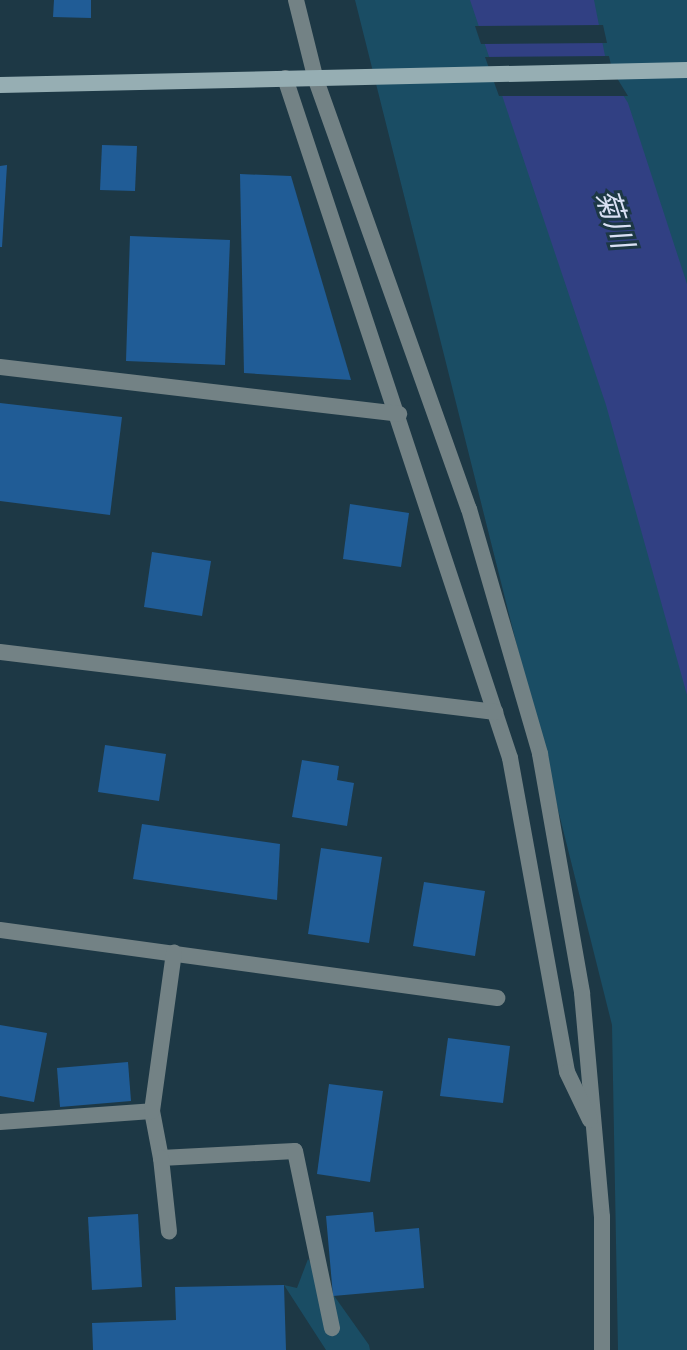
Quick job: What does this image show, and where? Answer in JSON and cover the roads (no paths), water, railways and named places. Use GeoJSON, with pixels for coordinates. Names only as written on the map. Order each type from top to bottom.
{"type":"FeatureCollection","features":[{"type":"Feature","properties":{"kind":"street"},"geometry":{"type":"LineString","coordinates":[[296,0],[316,80],[469,509],[540,754],[582,993],[602,1217],[602,1350]]}},
{"type":"Feature","properties":{"kind":"street"},"geometry":{"type":"LineString","coordinates":[[0,85],[687,70]]}},
{"type":"Feature","properties":{"kind":"street"},"geometry":{"type":"LineString","coordinates":[[285,78],[399,414],[510,758],[567,1072],[594,1128]]}},
{"type":"Feature","properties":{"kind":"street"},"geometry":{"type":"LineString","coordinates":[[0,367],[399,414]]}},
{"type":"Feature","properties":{"kind":"street"},"geometry":{"type":"LineString","coordinates":[[0,652],[495,712]]}},
{"type":"Feature","properties":{"kind":"street"},"geometry":{"type":"LineString","coordinates":[[0,930],[497,998]]}},
{"type":"Feature","properties":{"kind":"street"},"geometry":{"type":"LineString","coordinates":[[169,1232],[152,1111],[174,953]]}},
{"type":"Feature","properties":{"kind":"street"},"geometry":{"type":"LineString","coordinates":[[0,1122],[152,1111]]}},
{"type":"Feature","properties":{"kind":"street"},"geometry":{"type":"LineString","coordinates":[[161,1158],[295,1151],[332,1328]]}},
{"type":"Feature","properties":{"kind":"water","name":"菊川"},"geometry":{"type":"Polygon","coordinates":[[[470,0],[594,0],[608,71],[628,103],[687,284],[687,695],[606,405],[470,0]]]}}]}
